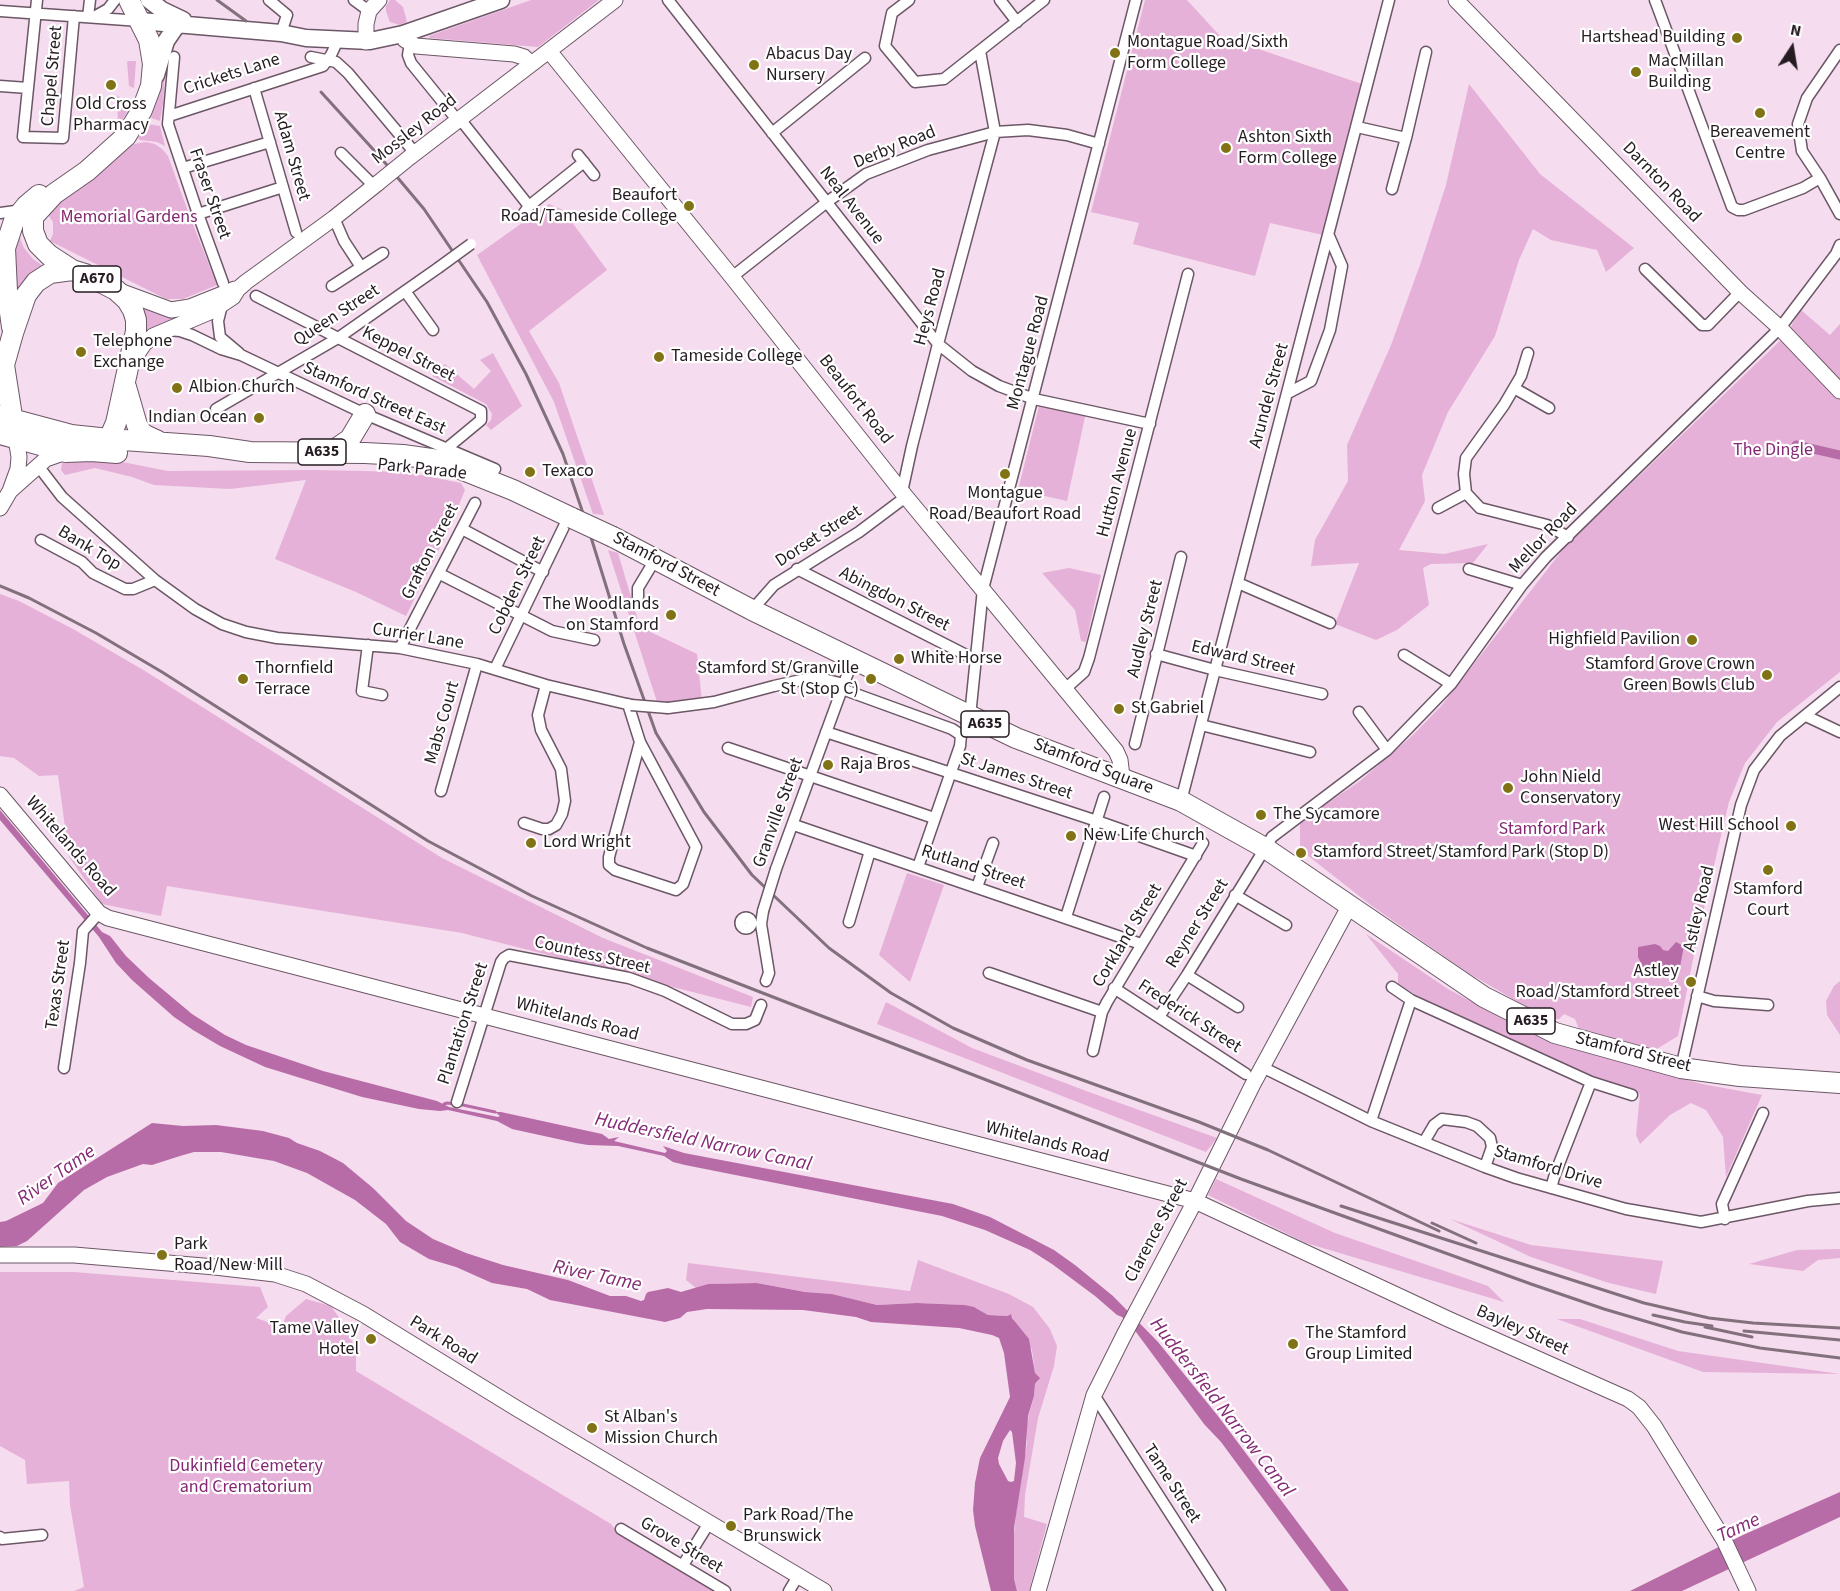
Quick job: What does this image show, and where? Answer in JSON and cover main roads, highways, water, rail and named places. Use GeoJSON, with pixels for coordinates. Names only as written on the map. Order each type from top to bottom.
{"type":"FeatureCollection","features":[{"type":"Feature","properties":{"kind":"highway"},"geometry":{"type":"LineString","coordinates":[[129,0],[140,21]]}},
{"type":"Feature","properties":{"kind":"highway","name":"A670"},"geometry":{"type":"LineString","coordinates":[[72,270],[49,255],[39,244],[33,231],[33,217],[54,194],[87,171],[126,136],[142,110],[151,86],[153,64],[151,50],[140,21]]}},
{"type":"Feature","properties":{"kind":"highway","name":"A670"},"geometry":{"type":"LineString","coordinates":[[13,333],[5,299],[4,258],[14,221],[33,199],[57,183],[87,171]]}},
{"type":"Feature","properties":{"kind":"highway","name":"A670"},"geometry":{"type":"LineString","coordinates":[[7,427],[2,368],[26,295],[36,282],[50,273],[72,270],[86,274],[116,290],[127,300],[136,320],[127,375],[116,423],[109,440]]}},
{"type":"Feature","properties":{"kind":"highway","name":"A635"},"geometry":{"type":"LineString","coordinates":[[127,375],[132,413],[140,430],[148,437],[164,443]]}},
{"type":"Feature","properties":{"kind":"highway","name":"A635"},"geometry":{"type":"LineString","coordinates":[[331,452],[350,439],[365,414]]}},
{"type":"Feature","properties":{"kind":"highway"},"geometry":{"type":"LineString","coordinates":[[7,427],[16,425],[23,430],[90,451],[99,448],[109,440]]}},
{"type":"Feature","properties":{"kind":"highway","name":"Park Parade"},"geometry":{"type":"LineString","coordinates":[[7,427],[109,440],[250,452],[403,455],[438,460],[476,476]]}},
{"type":"Feature","properties":{"kind":"highway","name":"Park Parade"},"geometry":{"type":"LineString","coordinates":[[7,427],[37,445],[66,452],[90,451],[258,462],[317,462],[417,467],[476,476]]}},
{"type":"Feature","properties":{"kind":"highway","name":"Stamford Street"},"geometry":{"type":"LineString","coordinates":[[476,476],[513,490],[613,537],[752,610],[853,659]]}},
{"type":"Feature","properties":{"kind":"highway","name":"Stamford Square"},"geometry":{"type":"LineString","coordinates":[[853,659],[1016,738],[1180,801],[1265,848]]}},
{"type":"Feature","properties":{"kind":"highway","name":"Stamford Street"},"geometry":{"type":"LineString","coordinates":[[1265,848],[1484,997],[1555,1033],[1681,1068],[1740,1076],[1840,1083]]}},
{"type":"Feature","properties":{"kind":"main road"},"geometry":{"type":"LineString","coordinates":[[149,0],[176,18],[201,26]]}},
{"type":"Feature","properties":{"kind":"main road"},"geometry":{"type":"LineString","coordinates":[[140,21],[366,42],[406,39],[501,0]]}},
{"type":"Feature","properties":{"kind":"main road","name":"A670"},"geometry":{"type":"LineString","coordinates":[[151,86],[159,69],[166,41],[177,24]]}},
{"type":"Feature","properties":{"kind":"waterway"},"geometry":{"type":"LineString","coordinates":[[1796,445],[1840,455]]}},
{"type":"Feature","properties":{"kind":"waterway"},"geometry":{"type":"LineString","coordinates":[[444,1104],[463,1105],[495,1112]]}},
{"type":"Feature","properties":{"kind":"railway"},"geometry":{"type":"LineString","coordinates":[[217,0],[246,21]]}},
{"type":"Feature","properties":{"kind":"railway"},"geometry":{"type":"LineString","coordinates":[[321,92],[424,209],[487,302],[526,374],[563,454],[624,644],[656,733],[704,812],[752,875],[829,948],[891,993],[953,1028],[1027,1060],[1199,1122],[1268,1150],[1439,1231]]}},
{"type":"Feature","properties":{"kind":"railway"},"geometry":{"type":"LineString","coordinates":[[0,586],[29,598],[96,633],[162,672],[428,841],[532,896],[647,948],[1241,1179],[1531,1284],[1682,1332],[1760,1348],[1840,1358]]}},
{"type":"Feature","properties":{"kind":"railway"},"geometry":{"type":"LineString","coordinates":[[1341,1206],[1644,1303],[1709,1318],[1840,1328]]}},
{"type":"Feature","properties":{"kind":"railway"},"geometry":{"type":"LineString","coordinates":[[1432,1223],[1476,1243]]}},
{"type":"Feature","properties":{"kind":"railway"},"geometry":{"type":"LineString","coordinates":[[1653,1315],[1712,1326]]}},
{"type":"Feature","properties":{"kind":"railway"},"geometry":{"type":"LineString","coordinates":[[1705,1327],[1752,1337]]}},
{"type":"Feature","properties":{"kind":"railway"},"geometry":{"type":"LineString","coordinates":[[1744,1331],[1840,1340]]}},
{"type":"Feature","properties":{"kind":"place","name":"Hartshead Building"},"geometry":{"type":"Point","coordinates":[1737,38]}},
{"type":"Feature","properties":{"kind":"place","name":"Montague Road/Sixth Form College"},"geometry":{"type":"Point","coordinates":[1115,53]}},
{"type":"Feature","properties":{"kind":"place","name":"Abacus Day Nursery"},"geometry":{"type":"Point","coordinates":[754,65]}},
{"type":"Feature","properties":{"kind":"place","name":"MacMillan Building"},"geometry":{"type":"Point","coordinates":[1636,72]}},
{"type":"Feature","properties":{"kind":"place","name":"Old Cross Pharmacy"},"geometry":{"type":"Point","coordinates":[111,85]}},
{"type":"Feature","properties":{"kind":"place","name":"Bereavement Centre"},"geometry":{"type":"Point","coordinates":[1760,113]}},
{"type":"Feature","properties":{"kind":"place","name":"Ashton Sixth Form College"},"geometry":{"type":"Point","coordinates":[1226,148]}},
{"type":"Feature","properties":{"kind":"place","name":"Beaufort Road/Tameside College"},"geometry":{"type":"Point","coordinates":[689,206]}},
{"type":"Feature","properties":{"kind":"place","name":"Telephone Exchange"},"geometry":{"type":"Point","coordinates":[81,352]}},
{"type":"Feature","properties":{"kind":"place","name":"Tameside College"},"geometry":{"type":"Point","coordinates":[659,357]}},
{"type":"Feature","properties":{"kind":"place","name":"Albion Church"},"geometry":{"type":"Point","coordinates":[177,388]}},
{"type":"Feature","properties":{"kind":"place","name":"Indian Ocean"},"geometry":{"type":"Point","coordinates":[259,418]}},
{"type":"Feature","properties":{"kind":"place","name":"Texaco"},"geometry":{"type":"Point","coordinates":[530,472]}},
{"type":"Feature","properties":{"kind":"place","name":"Montague Road/Beaufort Road"},"geometry":{"type":"Point","coordinates":[1005,474]}},
{"type":"Feature","properties":{"kind":"place","name":"The Woodlands on Stamford"},"geometry":{"type":"Point","coordinates":[671,615]}},
{"type":"Feature","properties":{"kind":"place","name":"Highfield Pavilion"},"geometry":{"type":"Point","coordinates":[1692,640]}},
{"type":"Feature","properties":{"kind":"place","name":"White Horse"},"geometry":{"type":"Point","coordinates":[899,659]}},
{"type":"Feature","properties":{"kind":"place","name":"Stamford Grove Crown Green Bowls Club"},"geometry":{"type":"Point","coordinates":[1767,675]}},
{"type":"Feature","properties":{"kind":"place","name":"Thornfield Terrace"},"geometry":{"type":"Point","coordinates":[243,679]}},
{"type":"Feature","properties":{"kind":"place","name":"Stamford St/Granville St (Stop C)"},"geometry":{"type":"Point","coordinates":[871,679]}},
{"type":"Feature","properties":{"kind":"place","name":"St Gabriel"},"geometry":{"type":"Point","coordinates":[1119,709]}},
{"type":"Feature","properties":{"kind":"place","name":"Raja Bros"},"geometry":{"type":"Point","coordinates":[828,765]}},
{"type":"Feature","properties":{"kind":"place","name":"John Nield Conservatory"},"geometry":{"type":"Point","coordinates":[1508,788]}},
{"type":"Feature","properties":{"kind":"place","name":"The Sycamore"},"geometry":{"type":"Point","coordinates":[1261,815]}},
{"type":"Feature","properties":{"kind":"place","name":"West Hill School"},"geometry":{"type":"Point","coordinates":[1791,826]}},
{"type":"Feature","properties":{"kind":"place","name":"New Life Church"},"geometry":{"type":"Point","coordinates":[1071,836]}},
{"type":"Feature","properties":{"kind":"place","name":"Lord Wright"},"geometry":{"type":"Point","coordinates":[531,843]}},
{"type":"Feature","properties":{"kind":"place","name":"Stamford Street/Stamford Park (Stop D)"},"geometry":{"type":"Point","coordinates":[1301,853]}},
{"type":"Feature","properties":{"kind":"place","name":"Stamford Court"},"geometry":{"type":"Point","coordinates":[1768,870]}},
{"type":"Feature","properties":{"kind":"place","name":"Astley Road/Stamford Street"},"geometry":{"type":"Point","coordinates":[1691,982]}},
{"type":"Feature","properties":{"kind":"place","name":"Park Road/New Mill"},"geometry":{"type":"Point","coordinates":[162,1255]}},
{"type":"Feature","properties":{"kind":"place","name":"Tame Valley Hotel"},"geometry":{"type":"Point","coordinates":[371,1339]}},
{"type":"Feature","properties":{"kind":"place","name":"The Stamford Group Limited"},"geometry":{"type":"Point","coordinates":[1293,1344]}},
{"type":"Feature","properties":{"kind":"place","name":"St Alban's Mission Church"},"geometry":{"type":"Point","coordinates":[592,1428]}},
{"type":"Feature","properties":{"kind":"place","name":"Park Road/The Brunswick"},"geometry":{"type":"Point","coordinates":[731,1526]}},
{"type":"Feature","properties":{"kind":"park label","name":"Memorial Gardens"},"geometry":{"type":"Point","coordinates":[129,218]}},
{"type":"Feature","properties":{"kind":"park label","name":"The Dingle"},"geometry":{"type":"Point","coordinates":[1773,451]}},
{"type":"Feature","properties":{"kind":"park label","name":"Stamford Park"},"geometry":{"type":"Point","coordinates":[1552,830]}},
{"type":"Feature","properties":{"kind":"park label","name":"Dukinfield Cemetery and Crematorium"},"geometry":{"type":"Point","coordinates":[246,1477]}},
{"type":"Feature","properties":{"kind":"water label","name":"Huddersfield Narrow Canal"},"geometry":{"type":"Point","coordinates":[703,1143]}},
{"type":"Feature","properties":{"kind":"water label","name":"River Tame"},"geometry":{"type":"Point","coordinates":[57,1176]}},
{"type":"Feature","properties":{"kind":"water label","name":"River Tame"},"geometry":{"type":"Point","coordinates":[597,1277]}},
{"type":"Feature","properties":{"kind":"water label","name":"Huddersfield Narrow Canal"},"geometry":{"type":"Point","coordinates":[1221,1408]}},
{"type":"Feature","properties":{"kind":"water label","name":"Tame"},"geometry":{"type":"Point","coordinates":[1739,1529]}}]}
